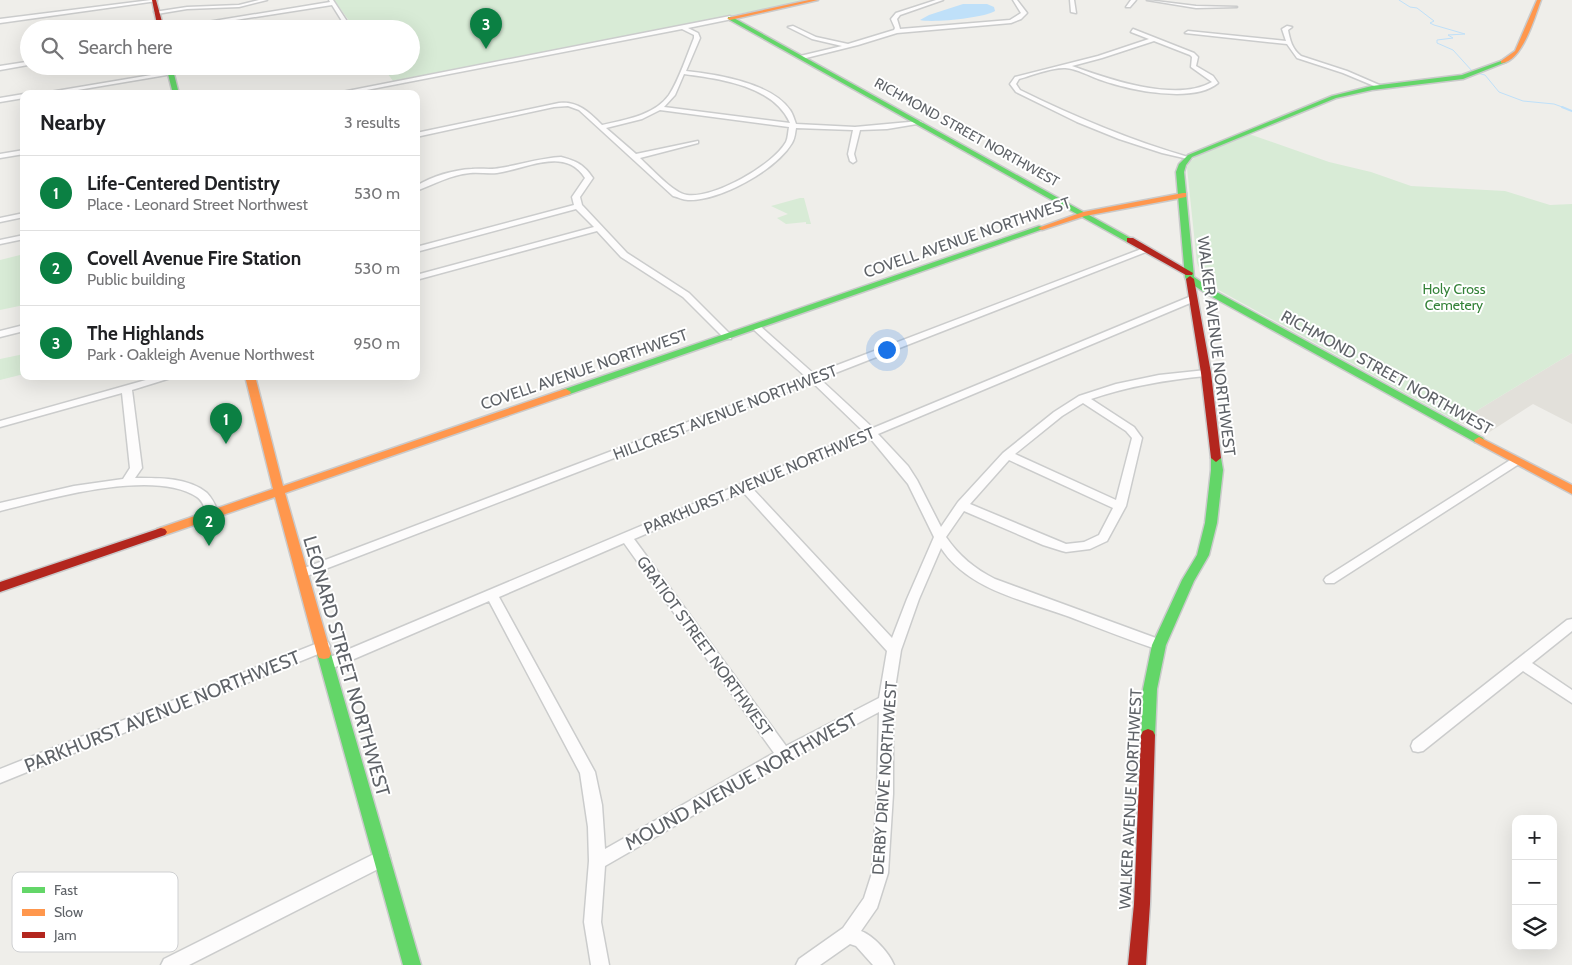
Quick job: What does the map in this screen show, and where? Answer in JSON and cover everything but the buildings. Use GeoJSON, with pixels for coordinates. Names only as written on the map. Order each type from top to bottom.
{"type":"FeatureCollection","features":[{"type":"Feature","properties":{"kind":"main road"},"geometry":{"type":"LineString","coordinates":[[730,18],[816,0]]}},
{"type":"Feature","properties":{"kind":"main road"},"geometry":{"type":"LineString","coordinates":[[1186,158],[1201,150],[1334,97],[1381,87],[1487,71],[1507,61],[1517,52],[1540,0]]}},
{"type":"Feature","properties":{"kind":"main road"},"geometry":{"type":"LineString","coordinates":[[155,4],[159,20]]}},
{"type":"Feature","properties":{"kind":"main road","name":"RICHMOND STREET NORTHWEST"},"geometry":{"type":"LineString","coordinates":[[730,18],[1147,250],[1189,275],[1210,292],[1515,461],[1572,490]]}},
{"type":"Feature","properties":{"kind":"main road"},"geometry":{"type":"LineString","coordinates":[[171,75],[175,90]]}},
{"type":"Feature","properties":{"kind":"main road","name":"WALKER AVENUE NORTHWEST"},"geometry":{"type":"LineString","coordinates":[[1137,965],[1142,904],[1150,689],[1160,645],[1188,580],[1203,555],[1211,524],[1217,470],[1206,373],[1189,275],[1180,172],[1186,158]]}},
{"type":"Feature","properties":{"kind":"main road","name":"COVELL AVENUE NORTHWEST"},"geometry":{"type":"LineString","coordinates":[[0,587],[1083,214],[1183,195]]}},
{"type":"Feature","properties":{"kind":"main road","name":"LEONARD STREET NORTHWEST"},"geometry":{"type":"LineString","coordinates":[[251,380],[279,492],[412,965]]}},
{"type":"Feature","properties":{"kind":"street"},"geometry":{"type":"LineString","coordinates":[[0,22],[155,4],[187,8],[239,6],[265,0]]}},
{"type":"Feature","properties":{"kind":"street"},"geometry":{"type":"LineString","coordinates":[[896,31],[898,28],[894,19],[898,14],[941,0]]}},
{"type":"Feature","properties":{"kind":"street"},"geometry":{"type":"LineString","coordinates":[[799,56],[850,46],[896,31],[1010,21],[1020,18],[1024,13],[1015,0]]}},
{"type":"Feature","properties":{"kind":"street"},"geometry":{"type":"LineString","coordinates":[[1072,0],[1074,12]]}},
{"type":"Feature","properties":{"kind":"street"},"geometry":{"type":"LineString","coordinates":[[1128,6],[1134,0]]}},
{"type":"Feature","properties":{"kind":"street"},"geometry":{"type":"LineString","coordinates":[[1149,0],[1205,7],[1235,7]]}},
{"type":"Feature","properties":{"kind":"street"},"geometry":{"type":"LineString","coordinates":[[222,20],[331,2],[344,20]]}},
{"type":"Feature","properties":{"kind":"street"},"geometry":{"type":"LineString","coordinates":[[1205,7],[1206,14]]}},
{"type":"Feature","properties":{"kind":"street"},"geometry":{"type":"LineString","coordinates":[[356,90],[730,18]]}},
{"type":"Feature","properties":{"kind":"street"},"geometry":{"type":"LineString","coordinates":[[601,127],[632,120],[660,108],[672,95],[697,38],[696,34],[683,27]]}},
{"type":"Feature","properties":{"kind":"street"},"geometry":{"type":"LineString","coordinates":[[791,27],[814,38],[850,46]]}},
{"type":"Feature","properties":{"kind":"street"},"geometry":{"type":"LineString","coordinates":[[1289,27],[1285,29],[1288,43],[1293,52],[1299,57],[1345,72],[1381,87]]}},
{"type":"Feature","properties":{"kind":"street"},"geometry":{"type":"LineString","coordinates":[[1065,65],[1114,83],[1144,90],[1186,91],[1215,83],[1212,78],[1193,66],[1195,57],[1192,54],[1132,31]]}},
{"type":"Feature","properties":{"kind":"street"},"geometry":{"type":"LineString","coordinates":[[1188,33],[1288,43]]}},
{"type":"Feature","properties":{"kind":"street"},"geometry":{"type":"LineString","coordinates":[[1154,39],[1112,54],[1018,78],[1013,84],[1024,94],[1104,131],[1130,142],[1186,158]]}},
{"type":"Feature","properties":{"kind":"street"},"geometry":{"type":"LineString","coordinates":[[0,68],[20,65]]}},
{"type":"Feature","properties":{"kind":"street"},"geometry":{"type":"LineString","coordinates":[[420,134],[560,104],[578,106],[663,183],[680,197],[688,198],[732,186],[760,170],[783,152],[791,139],[793,126],[788,112],[778,102],[764,93],[737,82],[683,72]]}},
{"type":"Feature","properties":{"kind":"street"},"geometry":{"type":"LineString","coordinates":[[62,90],[143,75]]}},
{"type":"Feature","properties":{"kind":"street"},"geometry":{"type":"LineString","coordinates":[[0,100],[20,97]]}},
{"type":"Feature","properties":{"kind":"street"},"geometry":{"type":"LineString","coordinates":[[660,108],[793,126],[857,129],[890,128],[920,123]]}},
{"type":"Feature","properties":{"kind":"street"},"geometry":{"type":"LineString","coordinates":[[853,161],[851,154],[857,129]]}},
{"type":"Feature","properties":{"kind":"street"},"geometry":{"type":"LineString","coordinates":[[634,157],[696,142]]}},
{"type":"Feature","properties":{"kind":"street"},"geometry":{"type":"LineString","coordinates":[[0,156],[20,153]]}},
{"type":"Feature","properties":{"kind":"street"},"geometry":{"type":"LineString","coordinates":[[420,186],[426,182],[450,175],[471,171],[498,171],[536,162],[561,159],[579,165],[587,171],[589,178],[576,197],[578,206],[633,262],[686,295],[728,337]]}},
{"type":"Feature","properties":{"kind":"street"},"geometry":{"type":"LineString","coordinates":[[420,249],[578,206]]}},
{"type":"Feature","properties":{"kind":"street"},"geometry":{"type":"LineString","coordinates":[[0,220],[20,216]]}},
{"type":"Feature","properties":{"kind":"street"},"geometry":{"type":"LineString","coordinates":[[420,277],[600,228]]}},
{"type":"Feature","properties":{"kind":"street"},"geometry":{"type":"LineString","coordinates":[[0,242],[20,238]]}},
{"type":"Feature","properties":{"kind":"street","name":"HILLCREST AVENUE NORTHWEST"},"geometry":{"type":"LineString","coordinates":[[303,573],[1147,250]]}},
{"type":"Feature","properties":{"kind":"street","name":"PARKHURST AVENUE NORTHWEST"},"geometry":{"type":"LineString","coordinates":[[328,664],[1192,299]]}},
{"type":"Feature","properties":{"kind":"street"},"geometry":{"type":"LineString","coordinates":[[756,327],[871,433],[904,469],[918,489],[939,539],[972,572],[992,582],[1160,645]]}},
{"type":"Feature","properties":{"kind":"street"},"geometry":{"type":"LineString","coordinates":[[0,334],[20,329]]}},
{"type":"Feature","properties":{"kind":"street","name":"DERBY DRIVE NORTHWEST"},"geometry":{"type":"LineString","coordinates":[[804,965],[849,934],[871,902],[880,873],[884,803],[886,701],[894,650],[913,599],[939,539],[962,505],[1007,455],[1058,414],[1083,398],[1120,386],[1159,378],[1206,373]]}},
{"type":"Feature","properties":{"kind":"street"},"geometry":{"type":"LineString","coordinates":[[0,424],[158,380]]}},
{"type":"Feature","properties":{"kind":"street"},"geometry":{"type":"LineString","coordinates":[[127,389],[136,468],[127,482]]}},
{"type":"Feature","properties":{"kind":"street"},"geometry":{"type":"LineString","coordinates":[[962,505],[1047,542],[1066,548],[1086,546],[1103,538],[1120,506],[1137,438],[1130,429],[1083,398]]}},
{"type":"Feature","properties":{"kind":"street"},"geometry":{"type":"LineString","coordinates":[[1007,455],[1120,506]]}},
{"type":"Feature","properties":{"kind":"street"},"geometry":{"type":"LineString","coordinates":[[1330,580],[1515,461]]}},
{"type":"Feature","properties":{"kind":"street"},"geometry":{"type":"LineString","coordinates":[[0,507],[43,497],[127,482],[167,483],[194,490],[208,501],[213,514]]}},
{"type":"Feature","properties":{"kind":"street"},"geometry":{"type":"LineString","coordinates":[[745,487],[894,650]]}},
{"type":"Feature","properties":{"kind":"street","name":"GRATIOT STREET NORTHWEST"},"geometry":{"type":"LineString","coordinates":[[626,537],[784,755]]}},
{"type":"Feature","properties":{"kind":"street"},"geometry":{"type":"LineString","coordinates":[[492,595],[587,772],[593,792],[597,862],[593,892],[593,931],[600,965]]}},
{"type":"Feature","properties":{"kind":"street"},"geometry":{"type":"LineString","coordinates":[[1418,746],[1572,624]]}},
{"type":"Feature","properties":{"kind":"street","name":"PARKHURST AVENUE NORTHWEST"},"geometry":{"type":"LineString","coordinates":[[0,776],[323,646]]}},
{"type":"Feature","properties":{"kind":"street"},"geometry":{"type":"LineString","coordinates":[[1523,664],[1572,697]]}},
{"type":"Feature","properties":{"kind":"street","name":"MOUND AVENUE NORTHWEST"},"geometry":{"type":"LineString","coordinates":[[597,862],[784,755],[886,701]]}},
{"type":"Feature","properties":{"kind":"street"},"geometry":{"type":"LineString","coordinates":[[170,965],[382,858]]}},
{"type":"Feature","properties":{"kind":"street"},"geometry":{"type":"LineString","coordinates":[[849,934],[862,940],[885,965]]}},
{"type":"Feature","properties":{"kind":"shaded area"},"geometry":{"type":"Polygon","coordinates":[[[1572,353],[1572,424],[1533,404],[1488,433],[1458,422],[1572,353]]]}},
{"type":"Feature","properties":{"kind":"green space"},"geometry":{"type":"Polygon","coordinates":[[[334,0],[811,0],[393,81],[389,75],[420,75],[420,20],[348,20],[334,0]]]}},
{"type":"Feature","properties":{"kind":"green space","name":"Holy Cross Cemetery"},"geometry":{"type":"Polygon","coordinates":[[[1249,134],[1329,162],[1371,172],[1411,186],[1505,191],[1550,205],[1572,204],[1572,353],[1458,422],[1206,283],[1197,263],[1187,168],[1197,156],[1205,151],[1249,134]]]}},
{"type":"Feature","properties":{"kind":"green space"},"geometry":{"type":"Polygon","coordinates":[[[804,198],[811,224],[806,224],[806,222],[786,224],[777,218],[788,214],[771,206],[804,198]]]}},
{"type":"Feature","properties":{"kind":"green space"},"geometry":{"type":"Polygon","coordinates":[[[20,255],[20,306],[0,310],[0,260],[20,255]]]}},
{"type":"Feature","properties":{"kind":"green space"},"geometry":{"type":"Polygon","coordinates":[[[20,355],[20,375],[0,380],[0,359],[20,355]]]}},
{"type":"Feature","properties":{"kind":"water"},"geometry":{"type":"Polygon","coordinates":[[[963,4],[987,4],[994,7],[995,11],[980,16],[958,19],[920,20],[929,15],[963,4]]]}},
{"type":"Feature","properties":{"kind":"waterway"},"geometry":{"type":"LineString","coordinates":[[1399,0],[1410,7],[1417,8],[1434,21],[1430,23],[1465,34],[1448,35],[1453,38],[1437,40],[1437,43],[1453,50],[1473,72],[1485,75],[1499,92],[1523,101],[1554,104],[1565,108]]}},
{"type":"Feature","properties":{"kind":"waterway"},"geometry":{"type":"LineString","coordinates":[[1562,107],[1572,111]]}},
{"type":"Feature","properties":{"kind":"traffic: fast"},"geometry":{"type":"LineString","coordinates":[[730,18],[1130,240]]}},
{"type":"Feature","properties":{"kind":"traffic: fast"},"geometry":{"type":"LineString","coordinates":[[1190,279],[1180,172],[1183,164],[1190,156],[1334,97],[1372,88],[1463,77],[1503,62]]}},
{"type":"Feature","properties":{"kind":"traffic: fast"},"geometry":{"type":"LineString","coordinates":[[171,75],[175,90]]}},
{"type":"Feature","properties":{"kind":"traffic: fast"},"geometry":{"type":"LineString","coordinates":[[566,392],[1042,228]]}},
{"type":"Feature","properties":{"kind":"traffic: fast"},"geometry":{"type":"LineString","coordinates":[[1189,277],[1210,292],[1479,440]]}},
{"type":"Feature","properties":{"kind":"traffic: fast"},"geometry":{"type":"LineString","coordinates":[[1148,735],[1150,689],[1159,645],[1188,580],[1203,555],[1211,523],[1217,470],[1216,458]]}},
{"type":"Feature","properties":{"kind":"traffic: fast"},"geometry":{"type":"LineString","coordinates":[[324,654],[412,965]]}},
{"type":"Feature","properties":{"kind":"traffic: slow"},"geometry":{"type":"LineString","coordinates":[[730,18],[816,0]]}},
{"type":"Feature","properties":{"kind":"traffic: slow"},"geometry":{"type":"LineString","coordinates":[[1503,62],[1517,52],[1539,0]]}},
{"type":"Feature","properties":{"kind":"traffic: slow"},"geometry":{"type":"LineString","coordinates":[[1042,228],[1083,214],[1183,195]]}},
{"type":"Feature","properties":{"kind":"traffic: slow"},"geometry":{"type":"LineString","coordinates":[[251,380],[279,492],[324,654]]}},
{"type":"Feature","properties":{"kind":"traffic: slow"},"geometry":{"type":"LineString","coordinates":[[161,532],[566,392]]}},
{"type":"Feature","properties":{"kind":"traffic: slow"},"geometry":{"type":"LineString","coordinates":[[1479,440],[1572,490]]}},
{"type":"Feature","properties":{"kind":"traffic: jam"},"geometry":{"type":"LineString","coordinates":[[154,0],[159,20]]}},
{"type":"Feature","properties":{"kind":"traffic: jam"},"geometry":{"type":"LineString","coordinates":[[1130,240],[1189,273]]}},
{"type":"Feature","properties":{"kind":"traffic: jam"},"geometry":{"type":"LineString","coordinates":[[1190,279],[1206,373],[1216,458]]}},
{"type":"Feature","properties":{"kind":"traffic: jam"},"geometry":{"type":"LineString","coordinates":[[0,587],[161,532]]}},
{"type":"Feature","properties":{"kind":"traffic: jam"},"geometry":{"type":"LineString","coordinates":[[1137,965],[1142,904],[1148,735]]}},
{"type":"Feature","properties":{"kind":"place","name":"The Highlands"},"geometry":{"type":"Point","coordinates":[486,49]}},
{"type":"Feature","properties":{"kind":"place","name":"Life-Centered Dentistry"},"geometry":{"type":"Point","coordinates":[226,444]}},
{"type":"Feature","properties":{"kind":"place","name":"Covell Avenue Fire Station"},"geometry":{"type":"Point","coordinates":[209,546]}}]}
